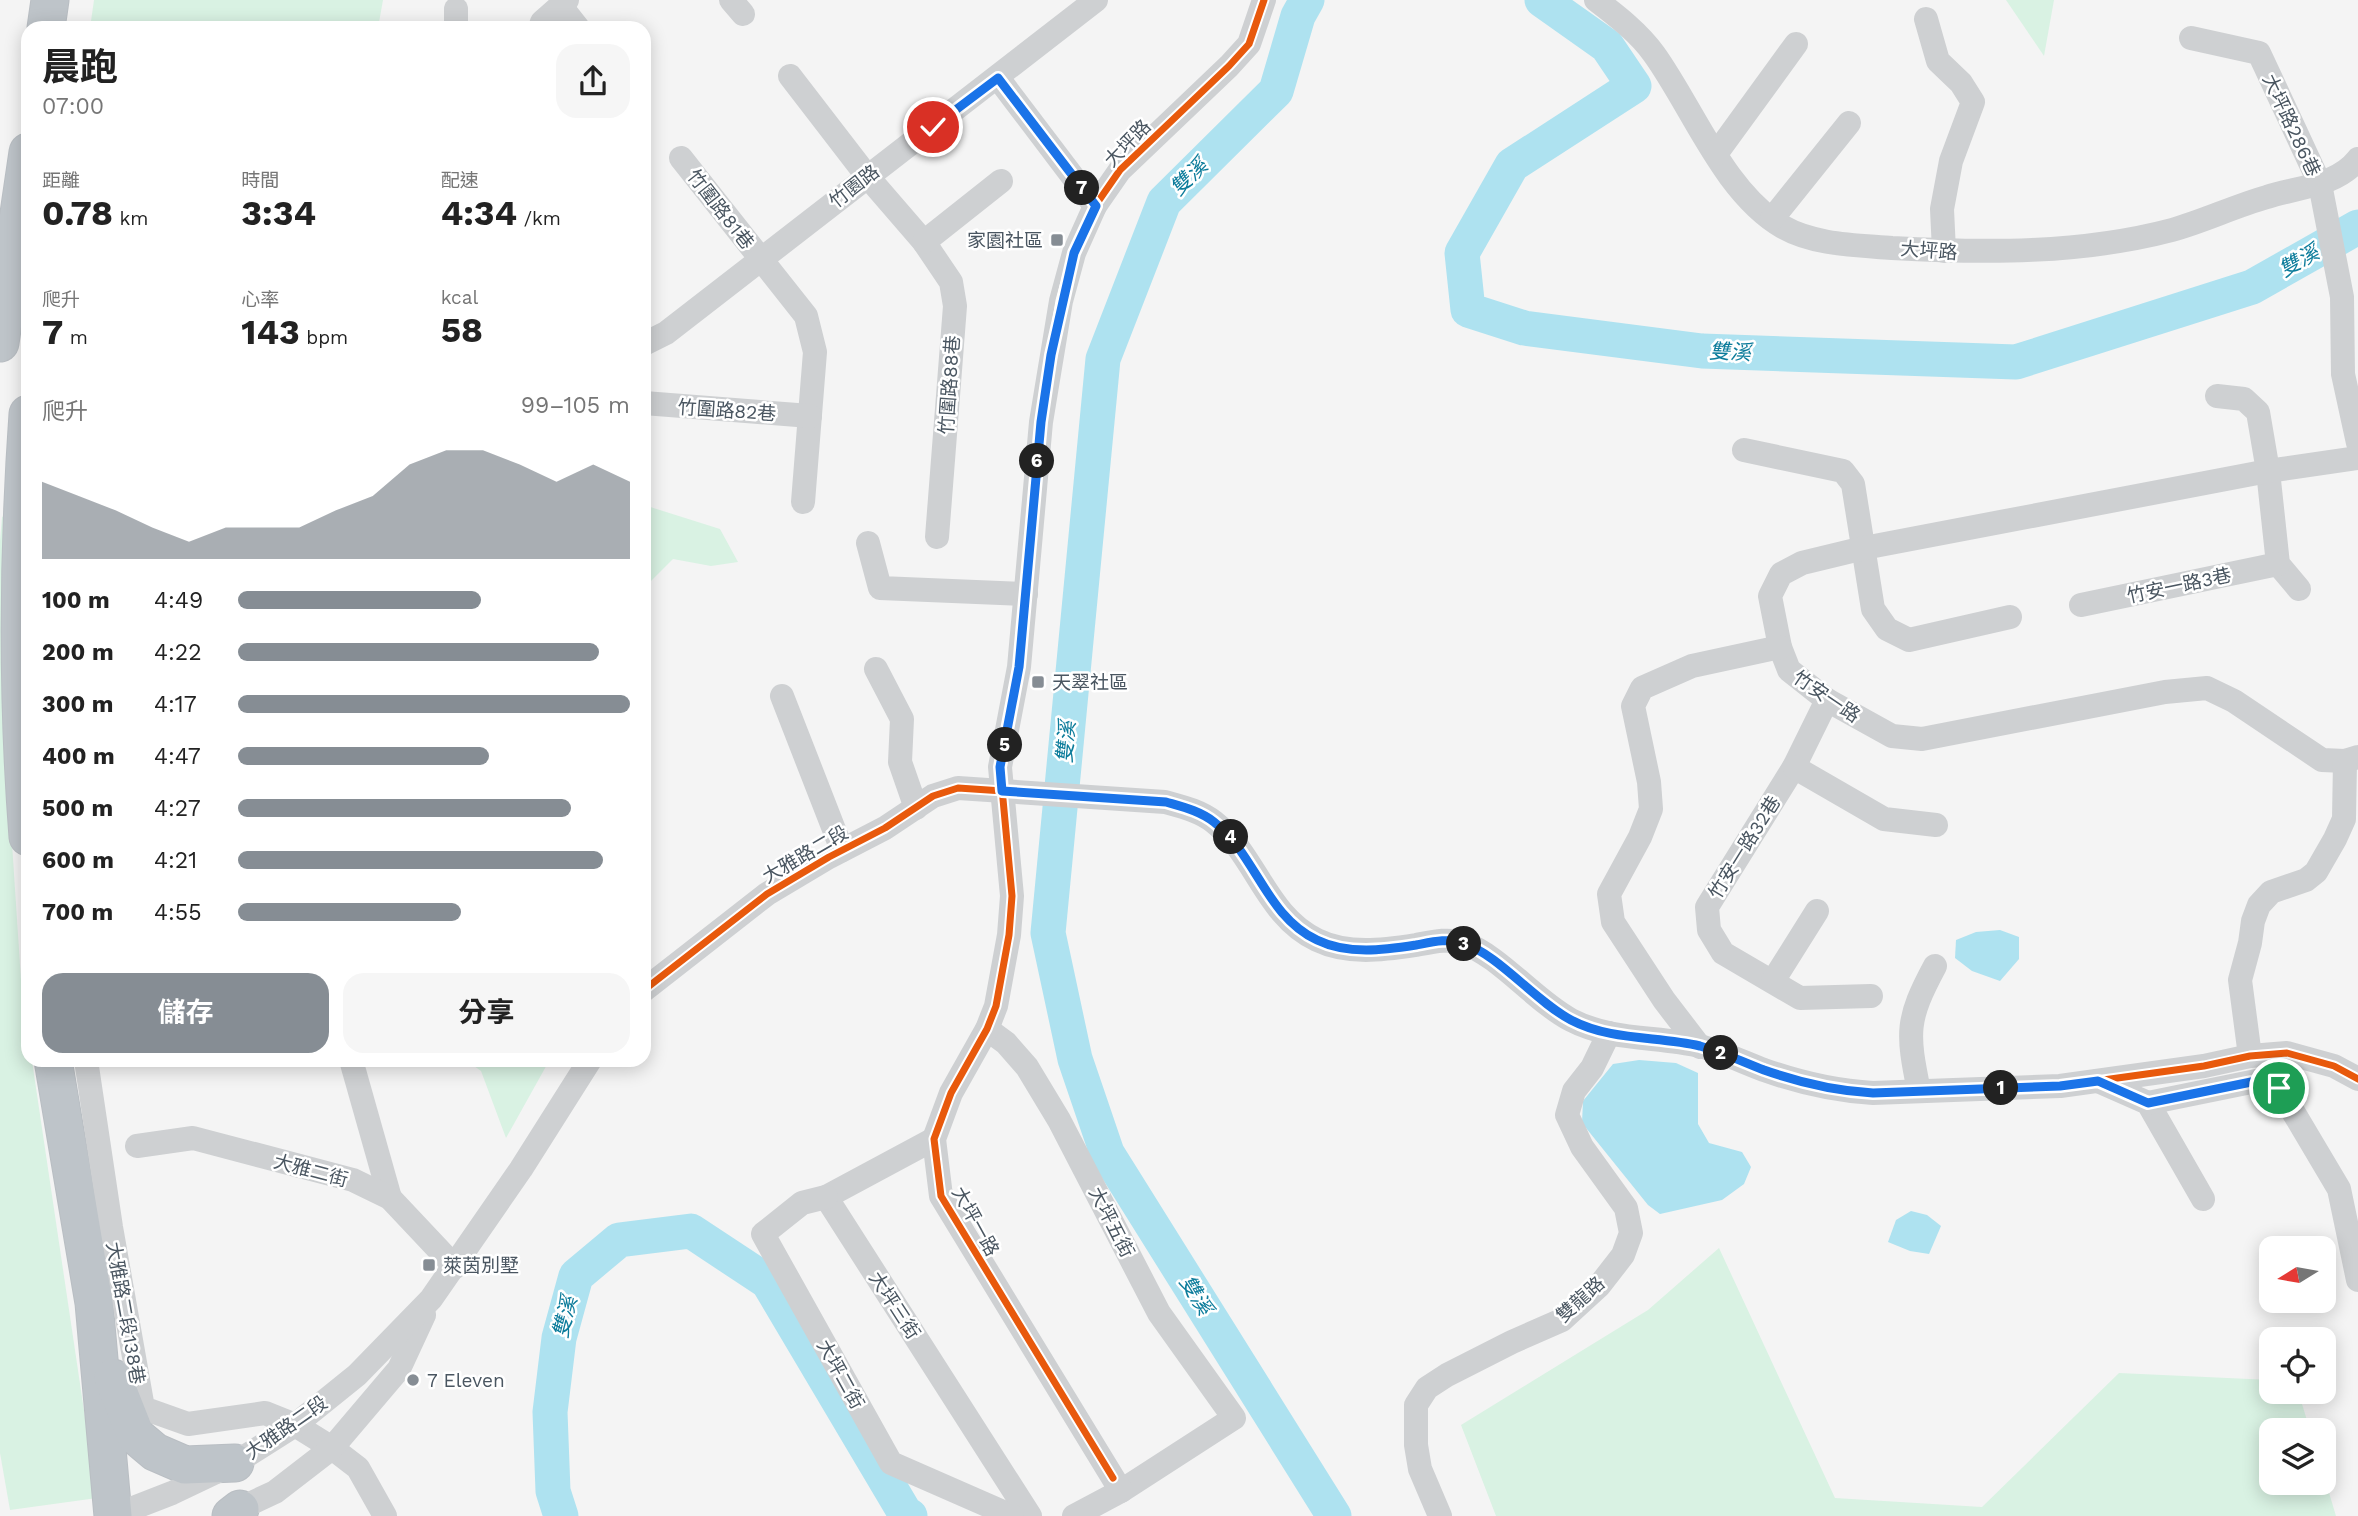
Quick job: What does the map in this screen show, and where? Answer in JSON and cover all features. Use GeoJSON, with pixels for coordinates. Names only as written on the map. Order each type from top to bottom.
{"type":"FeatureCollection","features":[{"type":"Feature","properties":{"kind":"highway"},"geometry":{"type":"LineString","coordinates":[[47,21],[50,0]]}},
{"type":"Feature","properties":{"kind":"highway"},"geometry":{"type":"LineString","coordinates":[[64,21],[65,0]]}},
{"type":"Feature","properties":{"kind":"highway"},"geometry":{"type":"LineString","coordinates":[[0,343],[21,200]]}},
{"type":"Feature","properties":{"kind":"highway"},"geometry":{"type":"LineString","coordinates":[[21,536],[21,687]]}},
{"type":"Feature","properties":{"kind":"highway"},"geometry":{"type":"LineString","coordinates":[[53,1067],[94,1303],[114,1385],[136,1436],[155,1452],[185,1465],[235,1463]]}},
{"type":"Feature","properties":{"kind":"highway"},"geometry":{"type":"LineString","coordinates":[[94,1303],[113,1516]]}},
{"type":"Feature","properties":{"kind":"street","name":"竹園路"},"geometry":{"type":"LineString","coordinates":[[651,340],[666,333],[1096,0]]}},
{"type":"Feature","properties":{"kind":"street","name":"大坪路"},"geometry":{"type":"LineString","coordinates":[[1013,791],[1000,767],[1019,667],[1041,422],[1051,355],[1074,253],[1096,206],[1120,170],[1249,44],[1264,0]]}},
{"type":"Feature","properties":{"kind":"street","name":"大坪路"},"geometry":{"type":"LineString","coordinates":[[1596,0],[1634,31],[1654,54],[1716,154],[1752,203],[1798,234],[1821,240],[1865,246],[1970,252],[2060,247],[2130,239],[2173,230],[2267,197],[2320,184],[2332,179],[2358,159]]}},
{"type":"Feature","properties":{"kind":"street"},"geometry":{"type":"LineString","coordinates":[[543,21],[564,3],[574,21]]}},
{"type":"Feature","properties":{"kind":"street"},"geometry":{"type":"LineString","coordinates":[[1926,19],[1938,61],[1961,83],[1973,102],[1951,161],[1942,209],[1944,251]]}},
{"type":"Feature","properties":{"kind":"street","name":"大坪路286巷"},"geometry":{"type":"LineString","coordinates":[[2191,38],[2259,53],[2320,184]]}},
{"type":"Feature","properties":{"kind":"street"},"geometry":{"type":"LineString","coordinates":[[1716,154],[1796,44]]}},
{"type":"Feature","properties":{"kind":"street","name":"竹圍路88巷"},"geometry":{"type":"LineString","coordinates":[[790,76],[867,176],[924,242],[951,282],[955,306],[937,537]]}},
{"type":"Feature","properties":{"kind":"street"},"geometry":{"type":"LineString","coordinates":[[998,78],[1096,206]]}},
{"type":"Feature","properties":{"kind":"street"},"geometry":{"type":"LineString","coordinates":[[1772,219],[1849,123]]}},
{"type":"Feature","properties":{"kind":"street","name":"竹圍路81巷"},"geometry":{"type":"LineString","coordinates":[[681,158],[760,260]]}},
{"type":"Feature","properties":{"kind":"street"},"geometry":{"type":"LineString","coordinates":[[924,242],[1001,181]]}},
{"type":"Feature","properties":{"kind":"street"},"geometry":{"type":"LineString","coordinates":[[2320,184],[2350,295],[2343,374],[2358,443]]}},
{"type":"Feature","properties":{"kind":"street"},"geometry":{"type":"LineString","coordinates":[[760,260],[806,316],[815,352],[803,502]]}},
{"type":"Feature","properties":{"kind":"street"},"geometry":{"type":"LineString","coordinates":[[2217,396],[2244,399],[2258,412],[2268,471],[2278,564],[2299,589]]}},
{"type":"Feature","properties":{"kind":"street","name":"竹圍路82巷"},"geometry":{"type":"LineString","coordinates":[[651,404],[810,416]]}},
{"type":"Feature","properties":{"kind":"street"},"geometry":{"type":"LineString","coordinates":[[1744,450],[1843,471],[1853,484],[1873,609],[1887,629],[1909,640],[2010,617]]}},
{"type":"Feature","properties":{"kind":"street","name":"竹安一路"},"geometry":{"type":"LineString","coordinates":[[2351,759],[2322,760],[2234,701],[2207,688],[2165,692],[1922,739],[1892,736],[1827,700],[1788,670],[1780,647],[1770,596],[1781,574],[1802,563],[1864,548],[2268,471],[2358,458]]}},
{"type":"Feature","properties":{"kind":"street"},"geometry":{"type":"LineString","coordinates":[[868,543],[880,588],[1026,594]]}},
{"type":"Feature","properties":{"kind":"street","name":"竹安一路3巷"},"geometry":{"type":"LineString","coordinates":[[2081,605],[2278,564]]}},
{"type":"Feature","properties":{"kind":"street"},"geometry":{"type":"LineString","coordinates":[[1700,1046],[1664,1000],[1613,922],[1609,894],[1640,837],[1651,809],[1649,782],[1633,706],[1642,688],[1692,666],[1780,647]]}},
{"type":"Feature","properties":{"kind":"street"},"geometry":{"type":"LineString","coordinates":[[876,669],[902,719],[900,762],[916,808]]}},
{"type":"Feature","properties":{"kind":"street"},"geometry":{"type":"LineString","coordinates":[[782,696],[842,850]]}},
{"type":"Feature","properties":{"kind":"street","name":"竹安一路32巷"},"geometry":{"type":"LineString","coordinates":[[1827,700],[1794,767],[1707,907],[1709,930],[1723,953],[1800,998],[1871,996]]}},
{"type":"Feature","properties":{"kind":"street"},"geometry":{"type":"LineString","coordinates":[[2250,1056],[2241,981],[2253,920],[2259,905],[2271,892],[2306,880],[2316,872],[2344,819],[2351,759]]}},
{"type":"Feature","properties":{"kind":"street"},"geometry":{"type":"LineString","coordinates":[[1794,767],[1884,819],[1936,825]]}},
{"type":"Feature","properties":{"kind":"street","name":"大雅路二段"},"geometry":{"type":"LineString","coordinates":[[651,985],[767,894],[885,828],[933,796],[958,788],[1013,791],[1166,802],[1191,809],[1212,820],[1231,837],[1279,910],[1317,940],[1342,948],[1368,950],[1441,940],[1463,943],[1483,954],[1570,1019],[1609,1033],[1700,1046],[1767,1071],[1850,1091],[2060,1086],[2204,1066],[2250,1056],[2287,1053],[2334,1066],[2358,1079]]}},
{"type":"Feature","properties":{"kind":"street","name":"大坪一路"},"geometry":{"type":"LineString","coordinates":[[1013,791],[1012,896],[1001,981],[996,1006],[987,1029],[957,1081],[934,1139],[941,1196],[1117,1485]]}},
{"type":"Feature","properties":{"kind":"street"},"geometry":{"type":"LineString","coordinates":[[1773,981],[1817,911]]}},
{"type":"Feature","properties":{"kind":"street"},"geometry":{"type":"LineString","coordinates":[[1919,1091],[1912,1056],[1910,1024],[1918,998],[1934,966]]}},
{"type":"Feature","properties":{"kind":"street","name":"大坪五街"},"geometry":{"type":"LineString","coordinates":[[987,1029],[1006,1043],[1027,1067],[1059,1120],[1158,1313],[1234,1418],[1117,1485]]}},
{"type":"Feature","properties":{"kind":"street","name":"雙龍路"},"geometry":{"type":"LineString","coordinates":[[1440,1516],[1420,1469],[1416,1445],[1416,1405],[1427,1388],[1512,1342],[1562,1320],[1599,1286],[1623,1255],[1631,1233],[1626,1208],[1582,1147],[1567,1115],[1574,1091],[1592,1068],[1609,1033]]}},
{"type":"Feature","properties":{"kind":"street","name":"大雅路二段138巷"},"geometry":{"type":"LineString","coordinates":[[87,1067],[111,1227],[143,1409],[188,1424],[265,1413],[295,1425]]}},
{"type":"Feature","properties":{"kind":"street"},"geometry":{"type":"LineString","coordinates":[[353,1067],[390,1198]]}},
{"type":"Feature","properties":{"kind":"street","name":"大雅路二段"},"geometry":{"type":"LineString","coordinates":[[113,1516],[172,1493],[235,1463],[295,1425],[356,1375],[431,1299],[585,1067]]}},
{"type":"Feature","properties":{"kind":"street"},"geometry":{"type":"LineString","coordinates":[[2098,1081],[2148,1103],[2261,1080],[2279,1088],[2339,1189],[2358,1280]]}},
{"type":"Feature","properties":{"kind":"street"},"geometry":{"type":"LineString","coordinates":[[2148,1103],[2203,1199]]}},
{"type":"Feature","properties":{"kind":"street","name":"大雅二街"},"geometry":{"type":"LineString","coordinates":[[137,1146],[193,1138],[353,1181],[390,1198],[455,1266]]}},
{"type":"Feature","properties":{"kind":"street"},"geometry":{"type":"LineString","coordinates":[[827,1197],[934,1139]]}},
{"type":"Feature","properties":{"kind":"street","name":"大坪二街"},"geometry":{"type":"LineString","coordinates":[[827,1197],[802,1203],[763,1234],[891,1463],[1012,1516]]}},
{"type":"Feature","properties":{"kind":"street","name":"大坪三街"},"geometry":{"type":"LineString","coordinates":[[827,1197],[1030,1516]]}},
{"type":"Feature","properties":{"kind":"street","name":"大雅路二段"},"geometry":{"type":"LineString","coordinates":[[231,1514],[275,1492],[332,1448],[399,1369],[431,1299]]}},
{"type":"Feature","properties":{"kind":"street"},"geometry":{"type":"LineString","coordinates":[[295,1425],[358,1468],[385,1516]]}},
{"type":"Feature","properties":{"kind":"street"},"geometry":{"type":"LineString","coordinates":[[1074,1516],[1117,1485]]}},
{"type":"Feature","properties":{"kind":"green space"},"geometry":{"type":"Polygon","coordinates":[[[94,0],[383,0],[379,21],[91,21],[94,0]]]}},
{"type":"Feature","properties":{"kind":"green space"},"geometry":{"type":"Polygon","coordinates":[[[2006,0],[2054,0],[2044,56],[2006,0]]]}},
{"type":"Feature","properties":{"kind":"green space"},"geometry":{"type":"Polygon","coordinates":[[[651,507],[720,529],[738,562],[711,566],[673,559],[651,581],[651,507]]]}},
{"type":"Feature","properties":{"kind":"green space"},"geometry":{"type":"Polygon","coordinates":[[[13,511],[9,798],[21,980],[21,1067],[33,1067],[97,1498],[10,1510],[0,1453],[2,517],[13,511]]]}},
{"type":"Feature","properties":{"kind":"green space"},"geometry":{"type":"Polygon","coordinates":[[[475,1067],[546,1067],[506,1138],[481,1071],[475,1067]]]}},
{"type":"Feature","properties":{"kind":"green space"},"geometry":{"type":"Polygon","coordinates":[[[1719,1248],[1835,1498],[1982,1507],[2119,1373],[2259,1379],[2259,1404],[2302,1404],[2306,1418],[2259,1418],[2259,1495],[2330,1495],[2336,1516],[1496,1516],[1461,1425],[1648,1310],[1719,1248]]]}},
{"type":"Feature","properties":{"kind":"water"},"geometry":{"type":"Polygon","coordinates":[[[2000,930],[2019,937],[2019,959],[2000,981],[1972,971],[1955,958],[1956,940],[1976,932],[2000,930]]]}},
{"type":"Feature","properties":{"kind":"water"},"geometry":{"type":"Polygon","coordinates":[[[1639,1060],[1676,1063],[1698,1073],[1698,1124],[1709,1143],[1742,1152],[1751,1167],[1744,1184],[1722,1200],[1660,1214],[1648,1205],[1582,1123],[1583,1101],[1613,1064],[1639,1060]]]}},
{"type":"Feature","properties":{"kind":"water"},"geometry":{"type":"Polygon","coordinates":[[[1911,1211],[1927,1215],[1941,1226],[1929,1254],[1910,1251],[1888,1242],[1896,1220],[1911,1211]]]}},
{"type":"Feature","properties":{"kind":"waterway","name":"雙溪"},"geometry":{"type":"LineString","coordinates":[[1307,0],[1298,16],[1276,91],[1164,202],[1103,359],[1048,933],[1075,1059],[1107,1153],[1334,1516]]}},
{"type":"Feature","properties":{"kind":"waterway","name":"雙溪"},"geometry":{"type":"LineString","coordinates":[[1542,0],[1607,46],[1634,86],[1512,165],[1462,253],[1468,310],[1524,328],[1702,351],[2016,362],[2252,287],[2358,227]]}},
{"type":"Feature","properties":{"kind":"waterway","name":"雙溪"},"geometry":{"type":"LineString","coordinates":[[561,1516],[553,1491],[550,1412],[559,1338],[576,1276],[619,1240],[691,1231],[768,1282],[905,1513],[910,1516]]}},
{"type":"Feature","properties":{"kind":"cycle path"},"geometry":{"type":"LineString","coordinates":[[1113,1478],[941,1196],[934,1139],[951,1093],[987,1029],[996,1006],[1009,935],[1012,896],[1000,767],[1019,667],[1041,422],[1061,301],[1074,253],[1095,206],[1120,170],[1249,44],[1264,0]]}},
{"type":"Feature","properties":{"kind":"cycle path"},"geometry":{"type":"LineString","coordinates":[[651,985],[767,894],[885,828],[933,796],[958,788],[1165,802],[1191,810],[1209,818],[1228,836],[1285,916],[1317,940],[1341,948],[1366,950],[1440,941],[1463,943],[1490,957],[1544,1002],[1586,1027],[1618,1035],[1700,1046],[1764,1070],[1818,1085],[1873,1093],[2060,1086],[2204,1066],[2250,1056],[2287,1053],[2334,1066],[2358,1079]]}},
{"type":"Feature","properties":{"kind":"place","name":"家園社區"},"geometry":{"type":"Point","coordinates":[1057,240]}},
{"type":"Feature","properties":{"kind":"place","name":"天翠社區"},"geometry":{"type":"Point","coordinates":[1038,682]}},
{"type":"Feature","properties":{"kind":"place","name":"萊茵別墅"},"geometry":{"type":"Point","coordinates":[429,1265]}},
{"type":"Feature","properties":{"kind":"place","name":"7 Eleven"},"geometry":{"type":"Point","coordinates":[413,1380]}},
{"type":"Feature","properties":{"kind":"route"},"geometry":{"type":"LineString","coordinates":[[933,127],[998,78],[1096,206],[1074,253],[1051,355],[1041,422],[1019,667],[1000,767],[1002,791],[1166,802],[1191,809],[1212,820],[1231,837],[1279,910],[1317,940],[1342,948],[1368,950],[1441,940],[1463,943],[1483,954],[1570,1019],[1594,1030],[1700,1046],[1767,1071],[1850,1091],[1873,1093],[2060,1086],[2098,1081],[2148,1103],[2261,1080],[2279,1088]]}}]}
